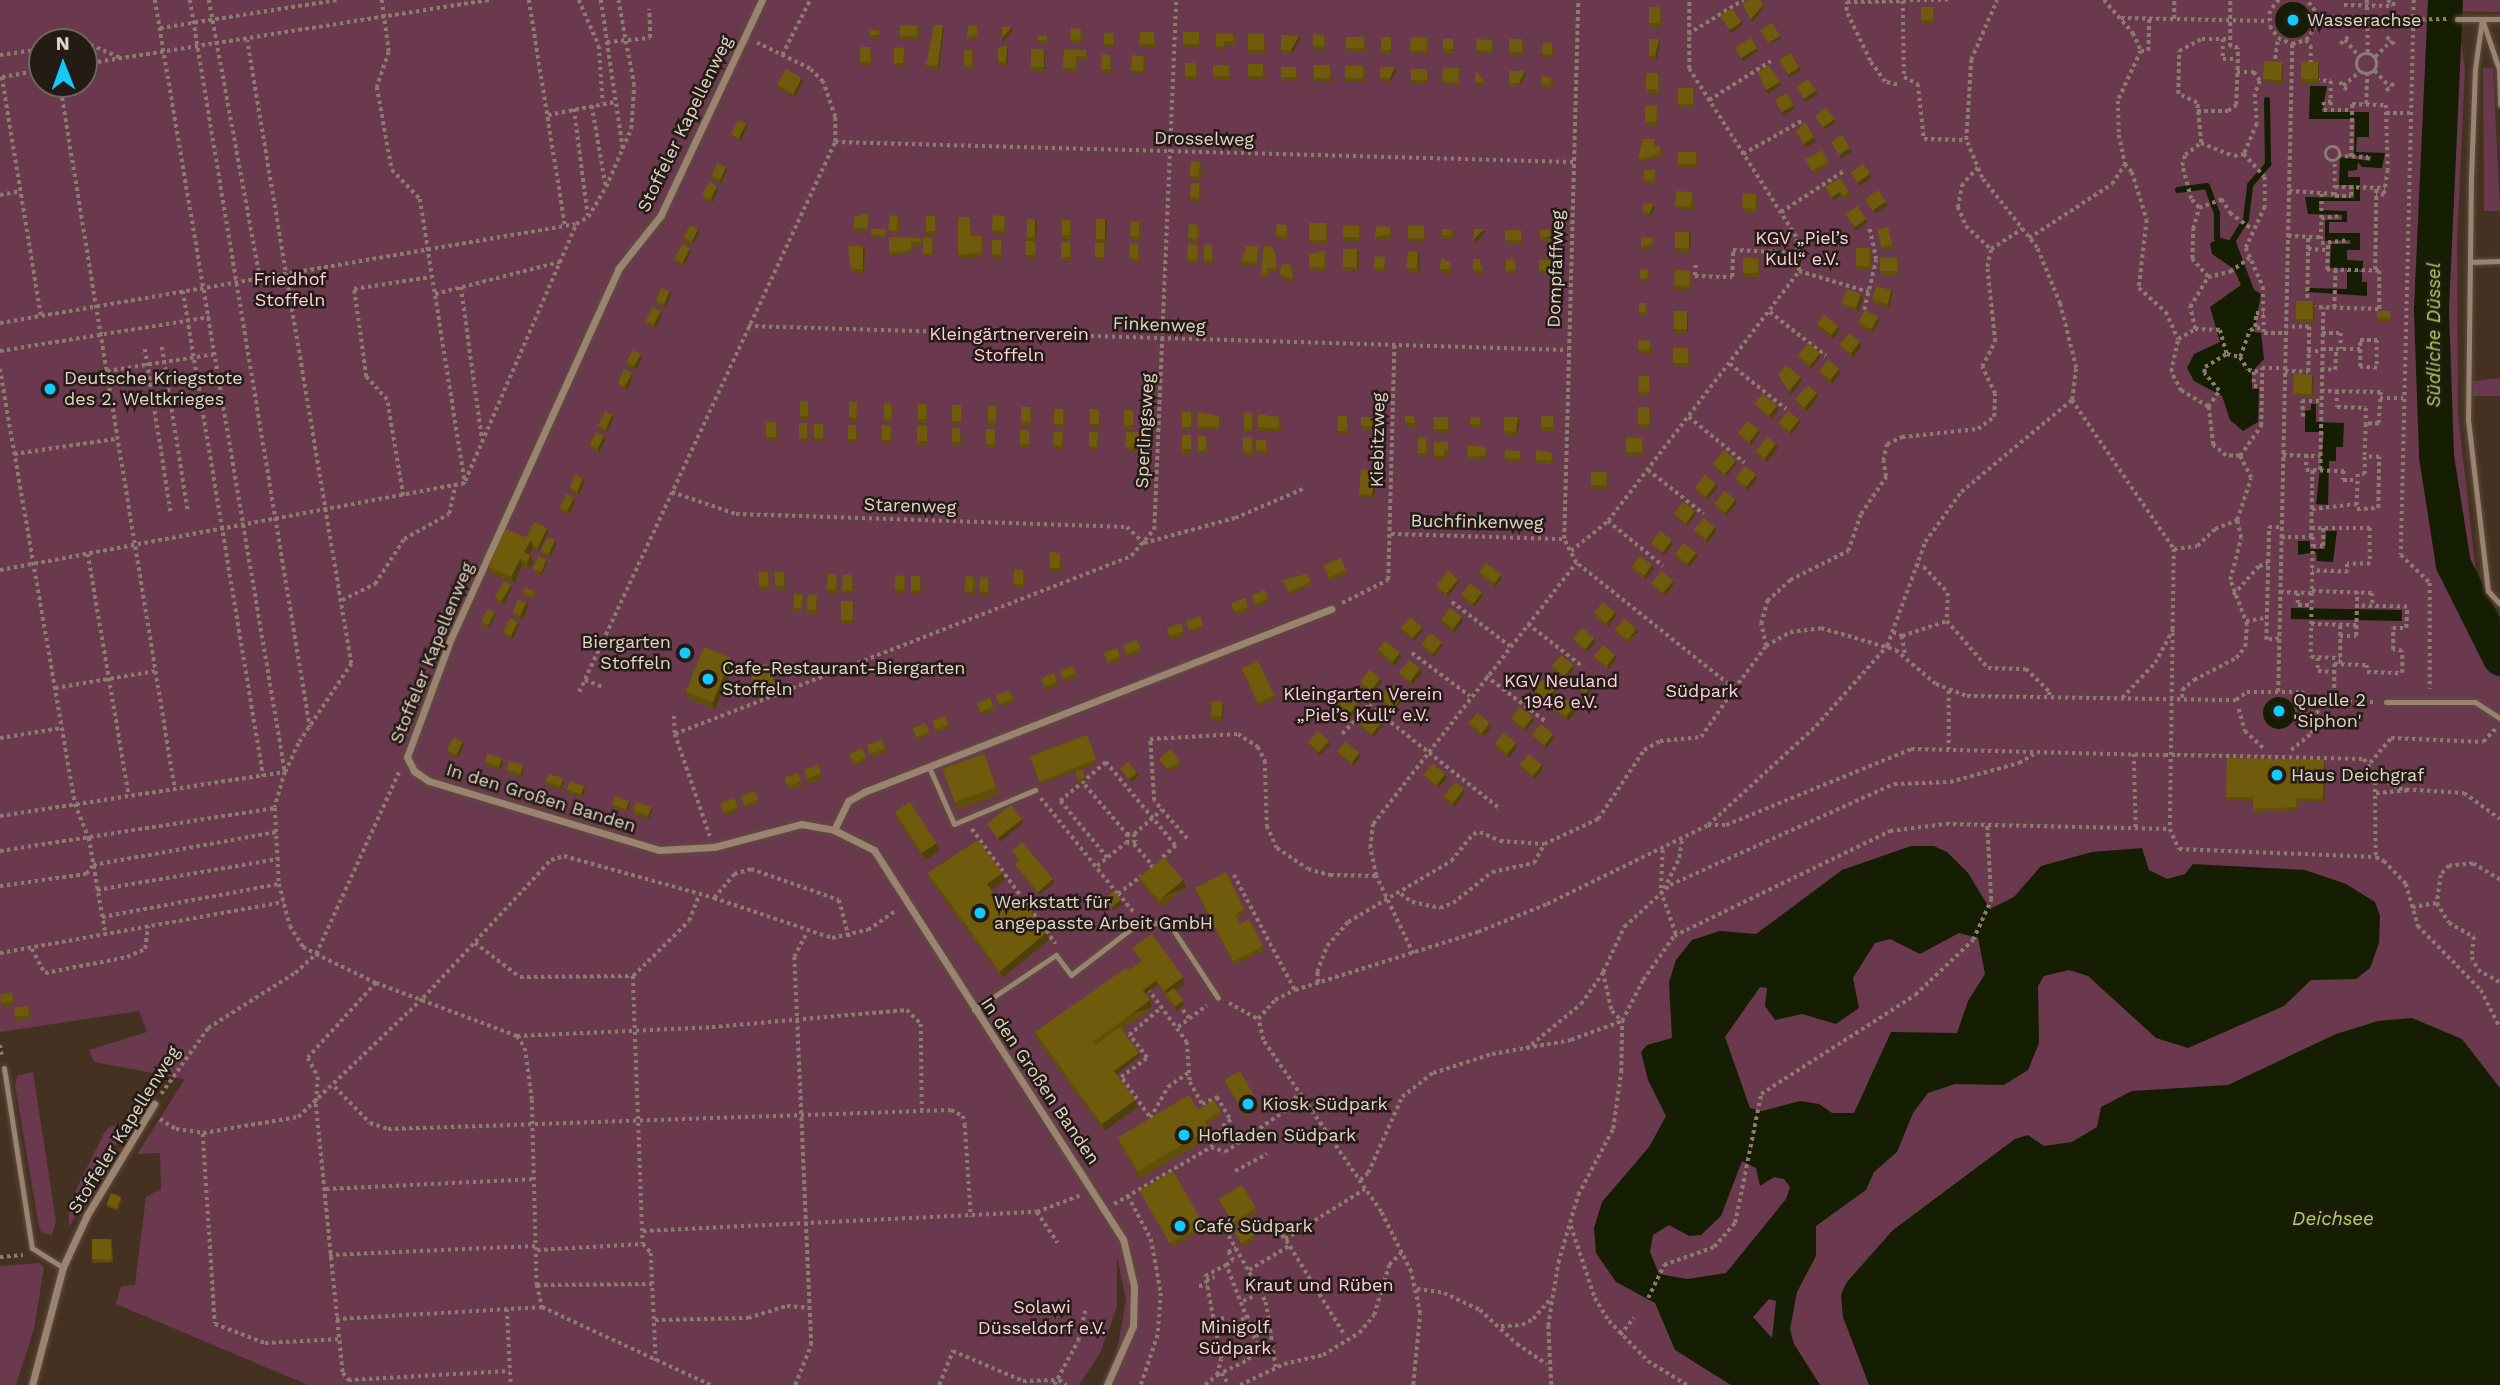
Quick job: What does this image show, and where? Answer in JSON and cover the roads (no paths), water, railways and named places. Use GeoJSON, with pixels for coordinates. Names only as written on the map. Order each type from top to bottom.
{"type":"FeatureCollection","features":[{"type":"Feature","properties":{"kind":"street","name":"Stoffeler Kapellenweg"},"geometry":{"type":"LineString","coordinates":[[409,764],[408,748],[451,638],[619,268],[661,215],[762,0]]}},
{"type":"Feature","properties":{"kind":"street"},"geometry":{"type":"LineString","coordinates":[[834,830],[848,801],[1331,609]]}},
{"type":"Feature","properties":{"kind":"street","name":"In den Großen Banden"},"geometry":{"type":"LineString","coordinates":[[409,764],[429,781],[659,850],[715,848],[789,825],[834,830],[874,850],[974,1010],[1106,1208],[1129,1259],[1134,1303],[1128,1344],[1107,1385]]}},
{"type":"Feature","properties":{"kind":"street","name":"Stoffeler Kapellenweg"},"geometry":{"type":"LineString","coordinates":[[32,1385],[63,1267],[87,1215],[154,1104]]}},
{"type":"Feature","properties":{"kind":"lane"},"geometry":{"type":"LineString","coordinates":[[2457,19],[2500,19]]}},
{"type":"Feature","properties":{"kind":"lane"},"geometry":{"type":"LineString","coordinates":[[2482,19],[2499,69],[2500,104]]}},
{"type":"Feature","properties":{"kind":"lane"},"geometry":{"type":"LineString","coordinates":[[2482,19],[2475,69],[2468,419],[2488,590],[2500,604]]}},
{"type":"Feature","properties":{"kind":"lane"},"geometry":{"type":"LineString","coordinates":[[2470,262],[2500,261]]}},
{"type":"Feature","properties":{"kind":"lane"},"geometry":{"type":"LineString","coordinates":[[2386,702],[2474,702],[2500,718]]}},
{"type":"Feature","properties":{"kind":"lane"},"geometry":{"type":"LineString","coordinates":[[929,767],[954,824],[1035,790]]}},
{"type":"Feature","properties":{"kind":"lane"},"geometry":{"type":"LineString","coordinates":[[974,1010],[1056,955],[1071,975],[1141,921],[1170,925],[1218,998]]}},
{"type":"Feature","properties":{"kind":"lane"},"geometry":{"type":"LineString","coordinates":[[4,1068],[36,1253],[63,1267]]}},
{"type":"Feature","properties":{"kind":"water","name":"Wasserachse"},"geometry":{"type":"Polygon","coordinates":[[[2293,2],[2306,7],[2311,20],[2306,33],[2293,38],[2280,33],[2275,20],[2280,7],[2293,2]]]}},
{"type":"Feature","properties":{"kind":"water"},"geometry":{"type":"Polygon","coordinates":[[[2310,86],[2327,86],[2322,112],[2369,112],[2369,137],[2357,137],[2356,152],[2385,153],[2382,168],[2362,167],[2358,162],[2357,170],[2348,171],[2348,177],[2360,177],[2360,201],[2319,201],[2319,210],[2347,211],[2347,222],[2329,222],[2329,233],[2360,233],[2360,250],[2347,250],[2347,260],[2363,261],[2363,269],[2356,271],[2362,272],[2362,282],[2367,282],[2367,296],[2308,292],[2308,288],[2347,289],[2347,268],[2330,268],[2331,244],[2350,244],[2350,240],[2325,241],[2325,220],[2342,220],[2342,215],[2308,214],[2305,197],[2354,198],[2354,185],[2339,185],[2340,157],[2370,161],[2371,156],[2354,156],[2355,119],[2309,119],[2310,86]]]}},
{"type":"Feature","properties":{"kind":"water"},"geometry":{"type":"Polygon","coordinates":[[[2221,238],[2236,242],[2254,290],[2261,294],[2254,332],[2261,333],[2264,359],[2252,372],[2252,389],[2259,389],[2258,422],[2243,431],[2230,420],[2222,396],[2194,381],[2187,368],[2194,354],[2220,342],[2210,307],[2241,285],[2234,269],[2212,254],[2210,243],[2221,238]]]}},
{"type":"Feature","properties":{"kind":"water"},"geometry":{"type":"Polygon","coordinates":[[[2311,404],[2316,404],[2316,422],[2344,423],[2343,447],[2336,447],[2336,461],[2329,461],[2328,505],[2316,504],[2324,432],[2305,432],[2305,411],[2311,410],[2311,404]]]}},
{"type":"Feature","properties":{"kind":"water"},"geometry":{"type":"Polygon","coordinates":[[[2326,531],[2337,531],[2333,562],[2317,561],[2316,552],[2298,555],[2298,541],[2310,541],[2310,549],[2325,549],[2326,531]]]}},
{"type":"Feature","properties":{"kind":"water"},"geometry":{"type":"Polygon","coordinates":[[[2291,608],[2402,610],[2402,621],[2291,619],[2291,608]]]}},
{"type":"Feature","properties":{"kind":"water"},"geometry":{"type":"Polygon","coordinates":[[[2279,697],[2290,702],[2295,713],[2290,724],[2279,729],[2268,724],[2263,713],[2268,702],[2279,697]]]}},
{"type":"Feature","properties":{"kind":"water"},"geometry":{"type":"Polygon","coordinates":[[[1911,846],[1934,846],[1947,852],[1968,873],[1990,909],[2014,897],[2041,866],[2092,852],[2142,848],[2149,870],[2167,879],[2185,874],[2193,864],[2305,870],[2346,884],[2375,902],[2380,916],[2379,943],[2370,968],[2356,979],[2311,980],[2284,1006],[2188,1048],[2156,1038],[2088,976],[2069,970],[2044,976],[2038,986],[2039,1043],[2028,1070],[2004,1085],[1955,1084],[1928,1093],[1913,1113],[1897,1152],[1874,1172],[1866,1190],[1816,1226],[1816,1256],[1797,1292],[1790,1329],[1794,1344],[1820,1385],[1731,1385],[1675,1350],[1655,1303],[1616,1282],[1596,1253],[1594,1228],[1602,1202],[1649,1147],[1666,1116],[1648,1080],[1641,1052],[1647,1045],[1672,1038],[1669,982],[1676,960],[1692,940],[1720,931],[1756,934],[1842,870],[1911,846]],[[1959,933],[1920,954],[1890,939],[1875,943],[1853,978],[1859,1008],[1836,1024],[1802,1014],[1775,1020],[1765,1006],[1767,988],[1760,987],[1725,1037],[1750,1108],[1762,1111],[1800,1101],[1819,1104],[1832,1113],[1854,1113],[1891,1032],[1957,1033],[1968,1001],[1985,974],[1978,938],[1959,933]],[[1742,1161],[1721,1216],[1701,1235],[1689,1236],[1669,1225],[1653,1235],[1650,1252],[1659,1274],[1687,1279],[1726,1273],[1786,1199],[1790,1187],[1784,1179],[1774,1177],[1760,1186],[1756,1168],[1742,1161]],[[1769,1299],[1753,1317],[1772,1338],[1776,1301],[1769,1299]]]}},
{"type":"Feature","properties":{"kind":"water","name":"Deichsee"},"geometry":{"type":"Polygon","coordinates":[[[2412,1018],[2462,1039],[2500,1088],[2500,1385],[1869,1385],[1843,1317],[1841,1295],[1846,1283],[1893,1230],[2015,1139],[2028,1135],[2044,1146],[2072,1142],[2097,1127],[2101,1107],[2132,1091],[2228,1085],[2336,1034],[2378,1021],[2412,1018]]]}},
{"type":"Feature","properties":{"kind":"waterway","name":"Südliche Düssel"},"geometry":{"type":"LineString","coordinates":[[2445,0],[2431,311],[2436,456],[2453,564],[2500,658]]}},
{"type":"Feature","properties":{"kind":"waterway"},"geometry":{"type":"LineString","coordinates":[[2233,240],[2246,219],[2250,185],[2268,164],[2267,100]]}},
{"type":"Feature","properties":{"kind":"waterway"},"geometry":{"type":"LineString","coordinates":[[2178,190],[2207,186],[2217,213],[2217,238]]}},
{"type":"Feature","properties":{"kind":"place","name":"Wasserachse"},"geometry":{"type":"Point","coordinates":[2293,20]}},
{"type":"Feature","properties":{"kind":"place","name":"Deutsche Kriegstote des 2. Weltkrieges"},"geometry":{"type":"Point","coordinates":[50,389]}},
{"type":"Feature","properties":{"kind":"place","name":"Biergarten Stoffeln"},"geometry":{"type":"Point","coordinates":[685,653]}},
{"type":"Feature","properties":{"kind":"place","name":"Cafe-Restaurant-Biergarten Stoffeln"},"geometry":{"type":"Point","coordinates":[708,679]}},
{"type":"Feature","properties":{"kind":"place","name":"Quelle 2 'Siphon'"},"geometry":{"type":"Point","coordinates":[2279,711]}},
{"type":"Feature","properties":{"kind":"place","name":"Haus Deichgraf"},"geometry":{"type":"Point","coordinates":[2277,775]}},
{"type":"Feature","properties":{"kind":"place","name":"Werkstatt für angepasste Arbeit GmbH"},"geometry":{"type":"Point","coordinates":[980,913]}},
{"type":"Feature","properties":{"kind":"place","name":"Kiosk Südpark"},"geometry":{"type":"Point","coordinates":[1248,1104]}},
{"type":"Feature","properties":{"kind":"place","name":"Hofladen Südpark"},"geometry":{"type":"Point","coordinates":[1184,1135]}},
{"type":"Feature","properties":{"kind":"place","name":"Café Südpark"},"geometry":{"type":"Point","coordinates":[1180,1226]}},
{"type":"Feature","properties":{"kind":"park label","name":"KGV „Piel’s Kull“ e.V."},"geometry":{"type":"Point","coordinates":[1802,249]}},
{"type":"Feature","properties":{"kind":"park label","name":"Friedhof Stoffeln"},"geometry":{"type":"Point","coordinates":[290,290]}},
{"type":"Feature","properties":{"kind":"park label","name":"Kleingärtnerverein Stoffeln"},"geometry":{"type":"Point","coordinates":[1009,345]}},
{"type":"Feature","properties":{"kind":"park label","name":"Südpark"},"geometry":{"type":"Point","coordinates":[1702,691]}},
{"type":"Feature","properties":{"kind":"park label","name":"KGV Neuland 1946 e.V."},"geometry":{"type":"Point","coordinates":[1561,692]}},
{"type":"Feature","properties":{"kind":"park label","name":"Kleingarten Verein „Piel’s Kull“ e.V."},"geometry":{"type":"Point","coordinates":[1363,705]}},
{"type":"Feature","properties":{"kind":"park label","name":"Kraut und Rüben"},"geometry":{"type":"Point","coordinates":[1319,1285]}},
{"type":"Feature","properties":{"kind":"park label","name":"Solawi Düsseldorf e.V."},"geometry":{"type":"Point","coordinates":[1042,1318]}},
{"type":"Feature","properties":{"kind":"park label","name":"Minigolf Südpark"},"geometry":{"type":"Point","coordinates":[1235,1338]}}]}
